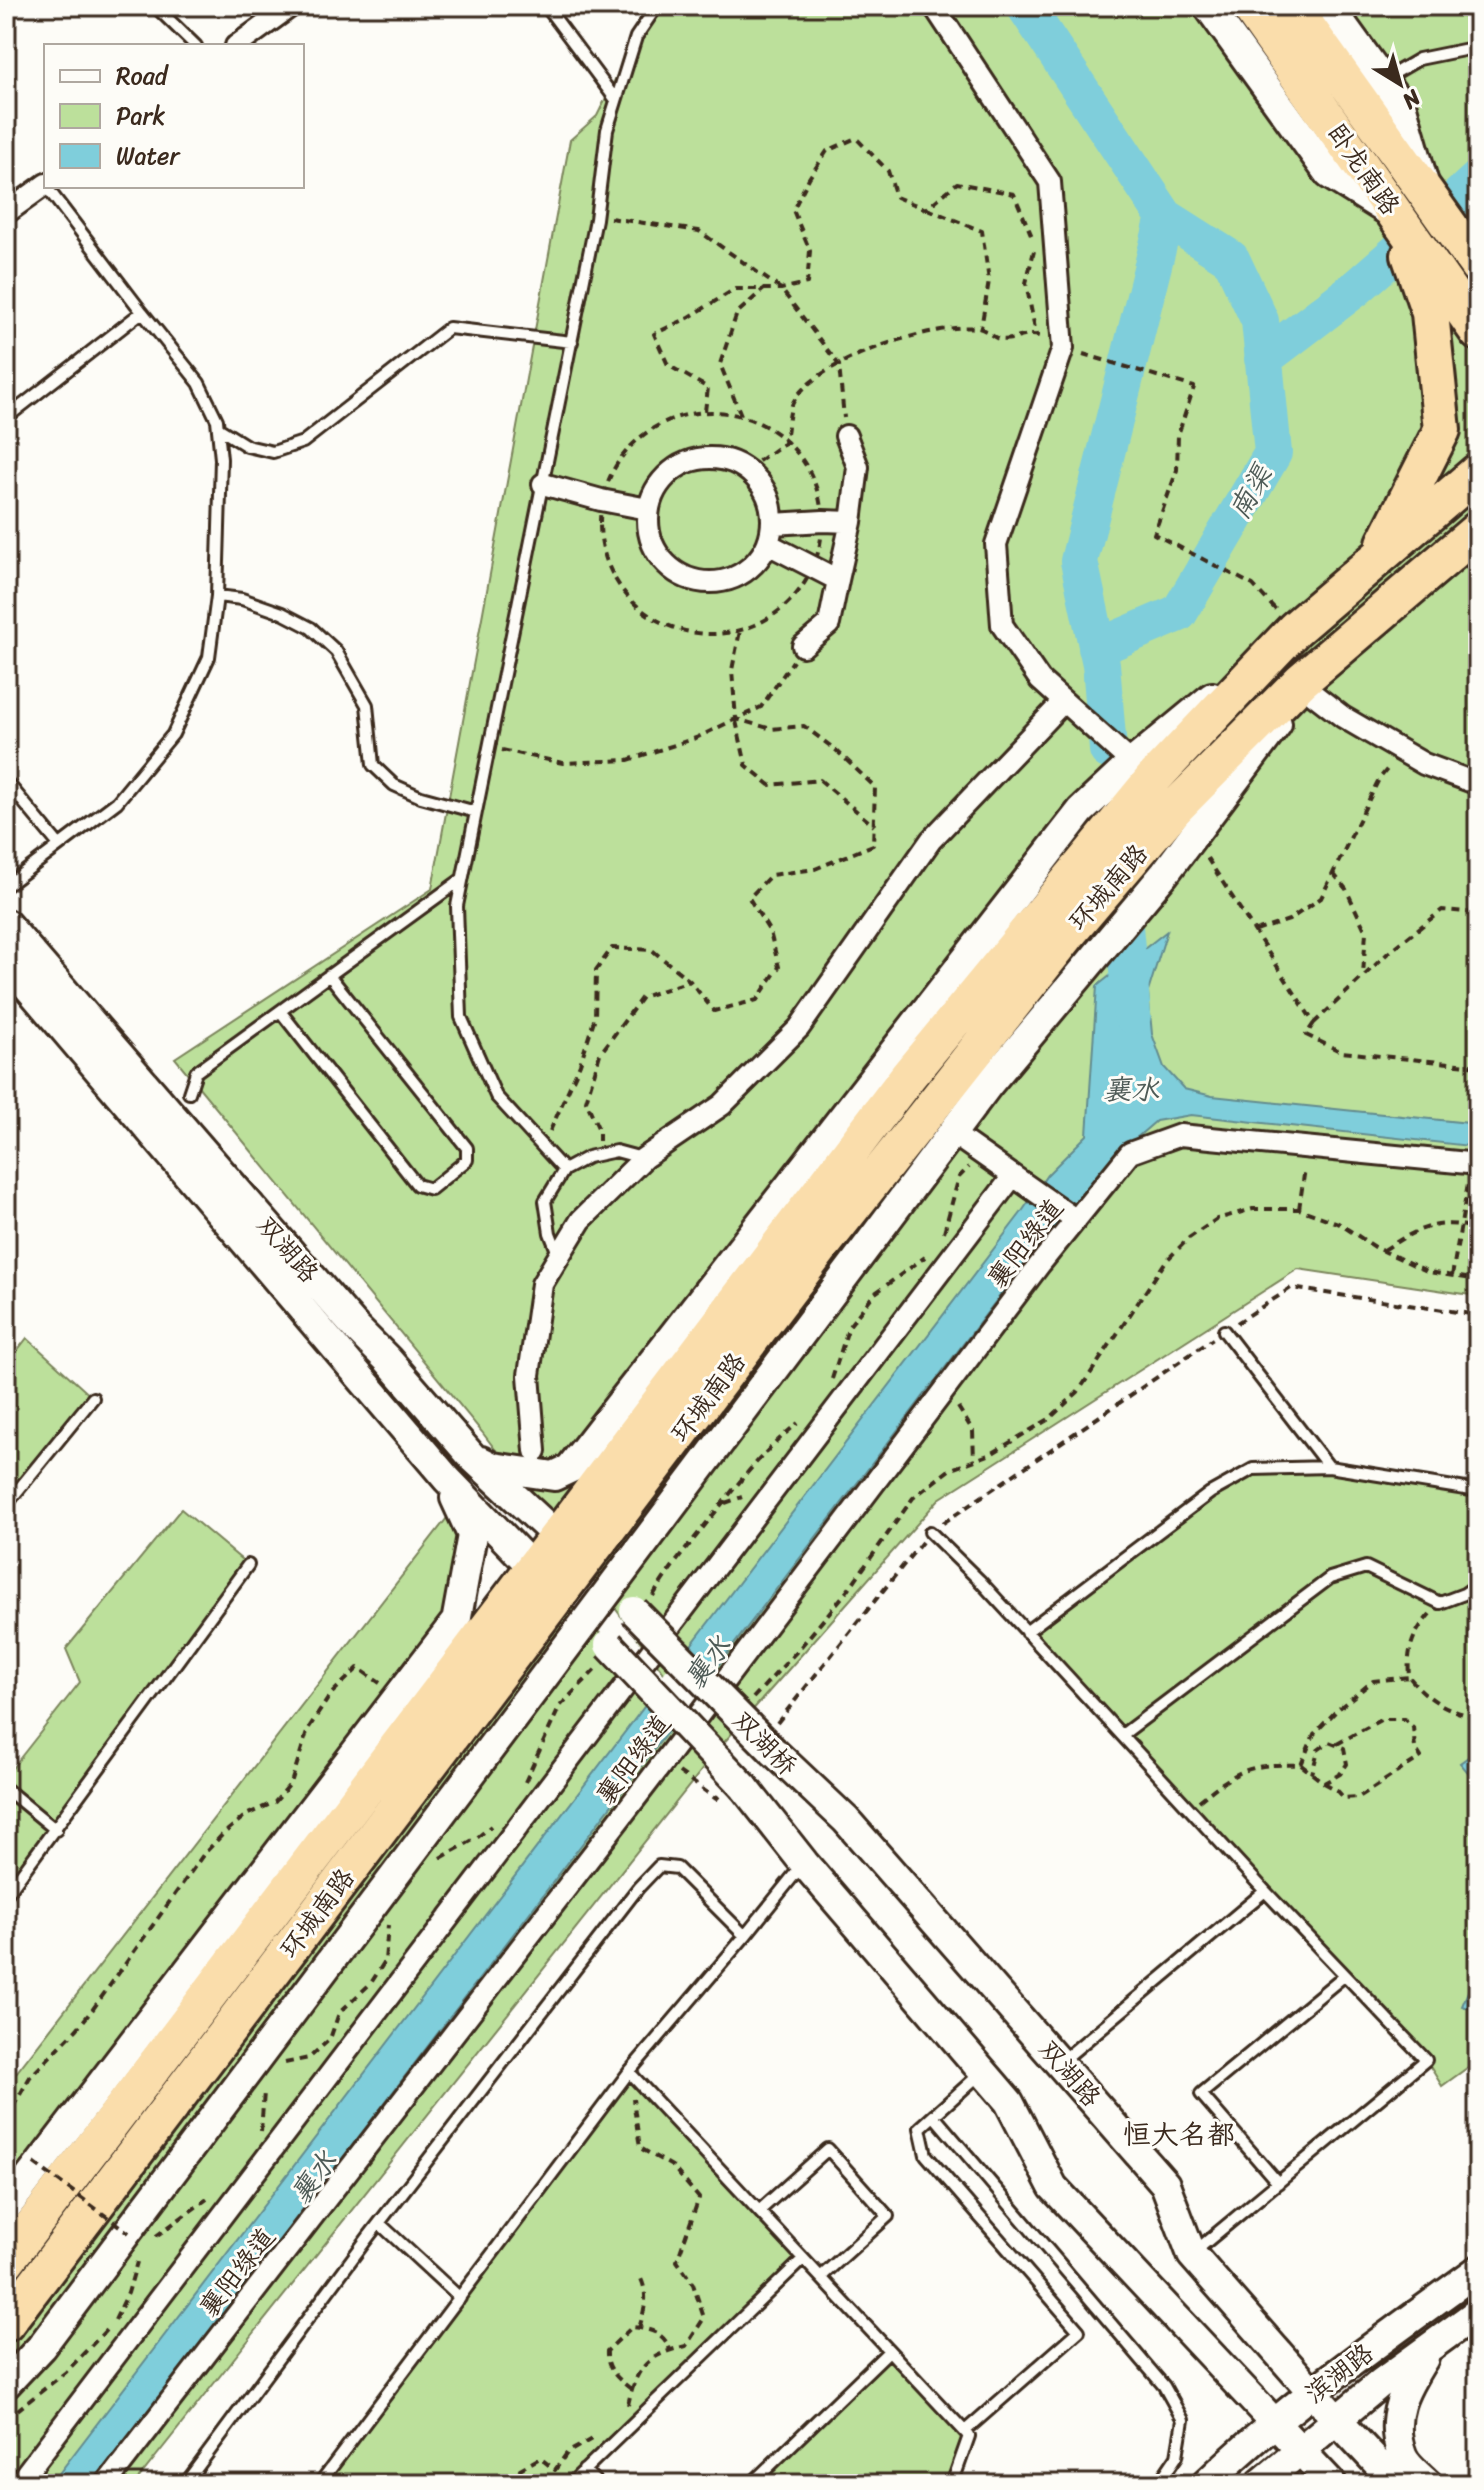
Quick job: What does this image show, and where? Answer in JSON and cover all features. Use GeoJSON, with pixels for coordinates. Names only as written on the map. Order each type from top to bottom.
{"type":"FeatureCollection","features":[{"type":"Feature","properties":{"kind":"highway","name":"卧龙南路"},"geometry":{"type":"LineString","coordinates":[[1249,6],[1478,332]]}},
{"type":"Feature","properties":{"kind":"highway","name":"卧龙南路"},"geometry":{"type":"LineString","coordinates":[[1292,6],[1370,88],[1427,194],[1478,266]]}},
{"type":"Feature","properties":{"kind":"highway"},"geometry":{"type":"LineString","coordinates":[[1379,555],[1442,430],[1430,313],[1397,216]]}},
{"type":"Feature","properties":{"kind":"highway","name":"环城南路"},"geometry":{"type":"LineString","coordinates":[[6,2323],[546,1581],[558,1537],[908,1076],[1056,894],[1142,772],[1295,629],[1478,472]]}},
{"type":"Feature","properties":{"kind":"highway","name":"环城南路"},"geometry":{"type":"LineString","coordinates":[[6,2261],[444,1687],[546,1581],[584,1562],[812,1260],[1071,930],[1183,823],[1301,681],[1314,674],[1414,583],[1478,530]]}},
{"type":"Feature","properties":{"kind":"highway"},"geometry":{"type":"LineString","coordinates":[[1414,583],[1478,547]]}},
{"type":"Feature","properties":{"kind":"street"},"geometry":{"type":"LineString","coordinates":[[239,44],[291,6]]}},
{"type":"Feature","properties":{"kind":"street"},"geometry":{"type":"LineString","coordinates":[[570,1468],[1081,811],[1142,772],[1040,680],[1002,625],[996,544],[1064,348],[1050,182],[934,6]]}},
{"type":"Feature","properties":{"kind":"street"},"geometry":{"type":"LineString","coordinates":[[1208,6],[1329,174],[1397,216]]}},
{"type":"Feature","properties":{"kind":"street"},"geometry":{"type":"LineString","coordinates":[[1329,6],[1370,88]]}},
{"type":"Feature","properties":{"kind":"street"},"geometry":{"type":"LineString","coordinates":[[6,213],[44,186]]}},
{"type":"Feature","properties":{"kind":"street"},"geometry":{"type":"LineString","coordinates":[[1427,194],[1478,236]]}},
{"type":"Feature","properties":{"kind":"street"},"geometry":{"type":"LineString","coordinates":[[803,646],[829,624],[851,522],[858,467],[846,436]]}},
{"type":"Feature","properties":{"kind":"street"},"geometry":{"type":"LineString","coordinates":[[707,457],[728,459],[747,469],[762,484],[771,503],[773,524],[768,544],[757,562],[742,574],[723,582],[702,582],[683,577],[666,565],[654,549],[648,529],[648,509],[655,489],[669,473],[687,462],[707,457]]}},
{"type":"Feature","properties":{"kind":"street"},"geometry":{"type":"LineString","coordinates":[[543,484],[648,509]]}},
{"type":"Feature","properties":{"kind":"street"},"geometry":{"type":"LineString","coordinates":[[773,524],[851,522]]}},
{"type":"Feature","properties":{"kind":"street"},"geometry":{"type":"LineString","coordinates":[[768,544],[838,580]]}},
{"type":"Feature","properties":{"kind":"street"},"geometry":{"type":"LineString","coordinates":[[1314,674],[1343,717],[1424,764],[1478,784]]}},
{"type":"Feature","properties":{"kind":"street"},"geometry":{"type":"LineString","coordinates":[[535,1451],[529,1375],[542,1284],[581,1220],[644,1158],[722,1105],[799,1028],[931,840],[1062,703]]}},
{"type":"Feature","properties":{"kind":"street"},"geometry":{"type":"LineString","coordinates":[[6,2384],[41,2347],[952,1133],[1165,873],[1183,823]]}},
{"type":"Feature","properties":{"kind":"street","name":"双湖路"},"geometry":{"type":"LineString","coordinates":[[6,924],[344,1315],[387,1359],[473,1458],[584,1562]]}},
{"type":"Feature","properties":{"kind":"street","name":"双湖路"},"geometry":{"type":"LineString","coordinates":[[6,961],[447,1479],[546,1581]]}},
{"type":"Feature","properties":{"kind":"street"},"geometry":{"type":"LineString","coordinates":[[952,1133],[1075,1219]]}},
{"type":"Feature","properties":{"kind":"street","name":"襄阳绿道"},"geometry":{"type":"LineString","coordinates":[[106,2484],[664,1762],[1075,1219],[1130,1153],[1180,1135],[1475,1163]]}},
{"type":"Feature","properties":{"kind":"street","name":"襄阳绿道"},"geometry":{"type":"LineString","coordinates":[[18,2484],[1017,1179]]}},
{"type":"Feature","properties":{"kind":"street"},"geometry":{"type":"LineString","coordinates":[[473,1458],[493,1467],[554,1476],[631,1441]]}},
{"type":"Feature","properties":{"kind":"street"},"geometry":{"type":"LineString","coordinates":[[444,1687],[472,1535],[447,1479]]}},
{"type":"Feature","properties":{"kind":"street","name":"双湖桥"},"geometry":{"type":"LineString","coordinates":[[584,1562],[611,1588],[643,1604],[846,1820]]}},
{"type":"Feature","properties":{"kind":"street","name":"双湖桥"},"geometry":{"type":"LineString","coordinates":[[546,1581],[804,1863]]}},
{"type":"Feature","properties":{"kind":"street"},"geometry":{"type":"LineString","coordinates":[[6,2208],[456,1621]]}},
{"type":"Feature","properties":{"kind":"street","name":"双湖路"},"geometry":{"type":"LineString","coordinates":[[846,1820],[1165,2184],[1192,2255],[1397,2484]]}},
{"type":"Feature","properties":{"kind":"street"},"geometry":{"type":"LineString","coordinates":[[804,1863],[1009,2102],[1053,2187],[1332,2484]]}},
{"type":"Feature","properties":{"kind":"street","name":"滨湖路"},"geometry":{"type":"LineString","coordinates":[[1206,2484],[1244,2447],[1313,2392],[1478,2270]]}},
{"type":"Feature","properties":{"kind":"street","name":"滨湖路"},"geometry":{"type":"LineString","coordinates":[[1260,2484],[1337,2420],[1478,2312]]}},
{"type":"Feature","properties":{"kind":"street"},"geometry":{"type":"LineString","coordinates":[[1428,2484],[1403,2458],[1397,2423],[1401,2395],[1431,2347]]}},
{"type":"Feature","properties":{"kind":"lane"},"geometry":{"type":"LineString","coordinates":[[155,6],[194,44]]}},
{"type":"Feature","properties":{"kind":"lane"},"geometry":{"type":"LineString","coordinates":[[546,6],[616,100]]}},
{"type":"Feature","properties":{"kind":"lane"},"geometry":{"type":"LineString","coordinates":[[564,1170],[496,1096],[461,1017],[457,906],[596,219],[607,130],[636,37],[657,6]]}},
{"type":"Feature","properties":{"kind":"lane"},"geometry":{"type":"LineString","coordinates":[[1370,88],[1419,59],[1478,47]]}},
{"type":"Feature","properties":{"kind":"lane"},"geometry":{"type":"LineString","coordinates":[[6,886],[117,802],[173,734],[209,657],[217,596],[221,459],[217,420],[199,383],[47,188]]}},
{"type":"Feature","properties":{"kind":"lane"},"geometry":{"type":"LineString","coordinates":[[6,418],[142,312]]}},
{"type":"Feature","properties":{"kind":"lane"},"geometry":{"type":"LineString","coordinates":[[218,428],[247,446],[273,452],[303,442],[449,328],[572,342]]}},
{"type":"Feature","properties":{"kind":"lane"},"geometry":{"type":"LineString","coordinates":[[217,596],[242,599],[282,613],[311,628],[336,651],[367,705],[373,765],[394,785],[421,797],[476,812]]}},
{"type":"Feature","properties":{"kind":"lane"},"geometry":{"type":"LineString","coordinates":[[6,781],[59,845]]}},
{"type":"Feature","properties":{"kind":"lane"},"geometry":{"type":"LineString","coordinates":[[189,1093],[196,1072],[462,879]]}},
{"type":"Feature","properties":{"kind":"lane"},"geometry":{"type":"LineString","coordinates":[[280,1011],[417,1185],[431,1189],[467,1160],[467,1148],[329,975]]}},
{"type":"Feature","properties":{"kind":"lane"},"geometry":{"type":"LineString","coordinates":[[559,1256],[550,1233],[545,1201],[564,1170],[588,1157],[616,1151],[644,1158]]}},
{"type":"Feature","properties":{"kind":"lane"},"geometry":{"type":"LineString","coordinates":[[1224,1331],[1329,1467]]}},
{"type":"Feature","properties":{"kind":"lane"},"geometry":{"type":"LineString","coordinates":[[6,1505],[93,1398]]}},
{"type":"Feature","properties":{"kind":"lane"},"geometry":{"type":"LineString","coordinates":[[1026,1632],[1210,1493],[1253,1469],[1329,1467],[1478,1491]]}},
{"type":"Feature","properties":{"kind":"lane"},"geometry":{"type":"LineString","coordinates":[[930,1532],[1426,2060],[1192,2255]]}},
{"type":"Feature","properties":{"kind":"lane"},"geometry":{"type":"LineString","coordinates":[[6,1895],[248,1565]]}},
{"type":"Feature","properties":{"kind":"lane"},"geometry":{"type":"LineString","coordinates":[[1122,1735],[1330,1578],[1366,1567],[1440,1603],[1464,1594],[1478,1584]]}},
{"type":"Feature","properties":{"kind":"lane"},"geometry":{"type":"LineString","coordinates":[[6,1789],[56,1830]]}},
{"type":"Feature","properties":{"kind":"lane"},"geometry":{"type":"LineString","coordinates":[[319,2484],[629,2072],[804,1863]]}},
{"type":"Feature","properties":{"kind":"lane"},"geometry":{"type":"LineString","coordinates":[[185,2484],[379,2223],[638,1888],[659,1866],[677,1868],[745,1936]]}},
{"type":"Feature","properties":{"kind":"lane"},"geometry":{"type":"LineString","coordinates":[[1061,2062],[1265,1891]]}},
{"type":"Feature","properties":{"kind":"lane"},"geometry":{"type":"LineString","coordinates":[[1278,2183],[1201,2094],[1345,1975]]}},
{"type":"Feature","properties":{"kind":"lane"},"geometry":{"type":"LineString","coordinates":[[965,2431],[1079,2331],[926,2155],[920,2128],[982,2071]]}},
{"type":"Feature","properties":{"kind":"lane"},"geometry":{"type":"LineString","coordinates":[[629,2072],[969,2436],[952,2484]]}},
{"type":"Feature","properties":{"kind":"lane"},"geometry":{"type":"LineString","coordinates":[[934,2116],[1164,2386],[1183,2420],[1177,2456],[1158,2484]]}},
{"type":"Feature","properties":{"kind":"lane"},"geometry":{"type":"LineString","coordinates":[[759,2211],[828,2149],[888,2216],[824,2274]]}},
{"type":"Feature","properties":{"kind":"lane"},"geometry":{"type":"LineString","coordinates":[[379,2223],[460,2298]]}},
{"type":"Feature","properties":{"kind":"lane"},"geometry":{"type":"LineString","coordinates":[[570,2484],[803,2259]]}},
{"type":"Feature","properties":{"kind":"lane"},"geometry":{"type":"LineString","coordinates":[[751,2484],[889,2351]]}},
{"type":"Feature","properties":{"kind":"lane"},"geometry":{"type":"LineString","coordinates":[[584,2470],[598,2484]]}},
{"type":"Feature","properties":{"kind":"path"},"geometry":{"type":"LineString","coordinates":[[705,411],[708,388],[668,365],[654,334],[688,318],[735,289],[781,289],[807,283],[810,251],[793,210],[827,151],[856,138],[888,171],[896,197],[982,231],[989,281],[981,328]]}},
{"type":"Feature","properties":{"kind":"path"},"geometry":{"type":"LineString","coordinates":[[926,209],[957,183],[1014,194],[1035,244],[1026,283],[1036,334]]}},
{"type":"Feature","properties":{"kind":"path"},"geometry":{"type":"LineString","coordinates":[[596,219],[615,217],[699,231],[781,289],[839,365],[846,436]]}},
{"type":"Feature","properties":{"kind":"path"},"geometry":{"type":"LineString","coordinates":[[741,415],[720,364],[737,313],[764,289]]}},
{"type":"Feature","properties":{"kind":"path"},"geometry":{"type":"LineString","coordinates":[[747,469],[786,442],[792,405],[809,382],[839,365],[892,341],[941,328],[981,328],[1000,340],[1036,334],[1064,348],[1194,387],[1178,435],[1177,470],[1154,534],[1253,585],[1295,629]]}},
{"type":"Feature","properties":{"kind":"path"},"geometry":{"type":"LineString","coordinates":[[705,411],[741,415],[773,430],[800,454],[817,485],[823,521],[818,556],[802,588],[774,615],[740,631],[702,635],[665,626],[633,605],[611,574],[599,538],[601,500],[615,464],[639,437],[670,419],[705,411]]}},
{"type":"Feature","properties":{"kind":"path"},"geometry":{"type":"LineString","coordinates":[[740,631],[732,670],[736,719],[746,765],[770,785],[820,780],[874,826]]}},
{"type":"Feature","properties":{"kind":"path"},"geometry":{"type":"LineString","coordinates":[[489,747],[563,763],[628,760],[696,738],[761,707],[803,646]]}},
{"type":"Feature","properties":{"kind":"path"},"geometry":{"type":"LineString","coordinates":[[542,1146],[580,1064],[595,1017],[596,970],[612,948],[652,950],[690,981],[714,1011],[757,1000],[779,967],[770,932],[749,898],[771,875],[815,869],[873,845],[875,787],[837,751],[804,726],[772,729],[736,719]]}},
{"type":"Feature","properties":{"kind":"path"},"geometry":{"type":"LineString","coordinates":[[1256,931],[1289,920],[1321,898],[1379,779],[1403,752]]}},
{"type":"Feature","properties":{"kind":"path"},"geometry":{"type":"LineString","coordinates":[[1183,823],[1314,1023]]}},
{"type":"Feature","properties":{"kind":"path"},"geometry":{"type":"LineString","coordinates":[[1333,873],[1346,889],[1366,932],[1363,978]]}},
{"type":"Feature","properties":{"kind":"path"},"geometry":{"type":"LineString","coordinates":[[1478,913],[1442,910],[1388,953],[1314,1023],[1306,1035],[1342,1052],[1478,1066]]}},
{"type":"Feature","properties":{"kind":"path"},"geometry":{"type":"LineString","coordinates":[[599,1154],[599,1130],[586,1101],[600,1054],[642,997],[690,981]]}},
{"type":"Feature","properties":{"kind":"path"},"geometry":{"type":"LineString","coordinates":[[1299,1209],[1307,1147]]}},
{"type":"Feature","properties":{"kind":"path"},"geometry":{"type":"LineString","coordinates":[[943,1237],[959,1177],[984,1156]]}},
{"type":"Feature","properties":{"kind":"path"},"geometry":{"type":"LineString","coordinates":[[1452,1276],[1475,1163]]}},
{"type":"Feature","properties":{"kind":"path"},"geometry":{"type":"LineString","coordinates":[[744,1708],[848,1590],[913,1498],[949,1470],[991,1454],[1049,1419],[1078,1392],[1166,1261],[1189,1238],[1217,1219],[1253,1209],[1299,1209],[1338,1223],[1383,1251],[1429,1272],[1478,1280]]}},
{"type":"Feature","properties":{"kind":"path"},"geometry":{"type":"LineString","coordinates":[[1383,1251],[1414,1231],[1438,1224],[1461,1224],[1478,1229]]}},
{"type":"Feature","properties":{"kind":"path"},"geometry":{"type":"LineString","coordinates":[[828,1389],[849,1326],[886,1283],[928,1255]]}},
{"type":"Feature","properties":{"kind":"path"},"geometry":{"type":"LineString","coordinates":[[773,1740],[930,1532],[1291,1288],[1478,1315]]}},
{"type":"Feature","properties":{"kind":"path"},"geometry":{"type":"LineString","coordinates":[[943,1393],[973,1431],[974,1460]]}},
{"type":"Feature","properties":{"kind":"path"},"geometry":{"type":"LineString","coordinates":[[643,1604],[739,1480],[774,1442],[804,1418]]}},
{"type":"Feature","properties":{"kind":"path"},"geometry":{"type":"LineString","coordinates":[[723,1503],[742,1497]]}},
{"type":"Feature","properties":{"kind":"path"},"geometry":{"type":"LineString","coordinates":[[1440,1603],[1420,1625],[1407,1655],[1409,1677],[1437,1704],[1478,1718]]}},
{"type":"Feature","properties":{"kind":"path"},"geometry":{"type":"LineString","coordinates":[[518,1793],[560,1706],[609,1650]]}},
{"type":"Feature","properties":{"kind":"path"},"geometry":{"type":"LineString","coordinates":[[6,2119],[30,2077],[93,2009],[203,1855],[246,1815],[275,1802],[291,1783],[308,1729],[331,1694],[358,1668],[399,1696]]}},
{"type":"Feature","properties":{"kind":"path"},"geometry":{"type":"LineString","coordinates":[[1301,1765],[1314,1734],[1337,1710],[1373,1681],[1409,1677]]}},
{"type":"Feature","properties":{"kind":"path"},"geometry":{"type":"LineString","coordinates":[[1189,1809],[1233,1774],[1272,1764],[1301,1765],[1344,1798],[1359,1797],[1421,1757],[1415,1748],[1413,1727],[1404,1719],[1382,1719],[1337,1744]]}},
{"type":"Feature","properties":{"kind":"path"},"geometry":{"type":"LineString","coordinates":[[1312,1774],[1318,1750],[1329,1742],[1344,1748],[1347,1764],[1340,1774],[1324,1783]]}},
{"type":"Feature","properties":{"kind":"path"},"geometry":{"type":"LineString","coordinates":[[664,1762],[716,1799],[735,1787]]}},
{"type":"Feature","properties":{"kind":"path"},"geometry":{"type":"LineString","coordinates":[[440,1859],[478,1837],[497,1821]]}},
{"type":"Feature","properties":{"kind":"path"},"geometry":{"type":"LineString","coordinates":[[276,2069],[283,2064],[309,2058],[330,2039],[339,2013],[371,1983],[385,1961],[389,1920]]}},
{"type":"Feature","properties":{"kind":"path"},"geometry":{"type":"LineString","coordinates":[[626,2415],[631,2389],[641,2366],[670,2350],[686,2346],[704,2318],[693,2284],[677,2261],[699,2198],[672,2166],[640,2148],[629,2072]]}},
{"type":"Feature","properties":{"kind":"path"},"geometry":{"type":"LineString","coordinates":[[261,2134],[265,2085]]}},
{"type":"Feature","properties":{"kind":"path"},"geometry":{"type":"LineString","coordinates":[[34,2163],[129,2233]]}},
{"type":"Feature","properties":{"kind":"path"},"geometry":{"type":"LineString","coordinates":[[152,2240],[212,2196]]}},
{"type":"Feature","properties":{"kind":"path"},"geometry":{"type":"LineString","coordinates":[[6,2419],[66,2372],[113,2323],[128,2293],[141,2251]]}},
{"type":"Feature","properties":{"kind":"path"},"geometry":{"type":"LineString","coordinates":[[639,2275],[644,2283],[645,2300],[639,2328]]}},
{"type":"Feature","properties":{"kind":"path"},"geometry":{"type":"LineString","coordinates":[[631,2389],[618,2379],[607,2363],[607,2351],[632,2327],[653,2330],[666,2340],[670,2350]]}},
{"type":"Feature","properties":{"kind":"path"},"geometry":{"type":"LineString","coordinates":[[517,2484],[520,2469],[540,2458],[555,2470],[567,2453],[601,2433]]}},
{"type":"Feature","properties":{"kind":"green space"},"geometry":{"type":"Polygon","coordinates":[[[657,6],[1478,6],[1478,1296],[1298,1269],[939,1499],[720,1747],[134,2484],[6,2484],[6,2323],[558,1594],[716,1742],[482,1432],[175,1058],[432,889],[570,140],[597,116],[636,37],[657,6]]]}},
{"type":"Feature","properties":{"kind":"green space"},"geometry":{"type":"Polygon","coordinates":[[[27,1338],[93,1398],[6,1505],[6,1365],[27,1338]]]}},
{"type":"Feature","properties":{"kind":"green space"},"geometry":{"type":"Polygon","coordinates":[[[1329,1467],[1478,1491],[1478,2060],[1442,2086],[1426,2060],[1026,1632],[1210,1493],[1253,1469],[1329,1467]]]}},
{"type":"Feature","properties":{"kind":"green space"},"geometry":{"type":"Polygon","coordinates":[[[457,1505],[472,1535],[444,1687],[6,2261],[6,2086],[457,1505]]]}},
{"type":"Feature","properties":{"kind":"green space"},"geometry":{"type":"Polygon","coordinates":[[[181,1509],[248,1565],[6,1895],[6,1776],[80,1682],[66,1649],[181,1509]]]}},
{"type":"Feature","properties":{"kind":"green space"},"geometry":{"type":"Polygon","coordinates":[[[629,2072],[803,2259],[568,2484],[319,2484],[629,2072]]]}},
{"type":"Feature","properties":{"kind":"green space"},"geometry":{"type":"Polygon","coordinates":[[[889,2351],[969,2436],[952,2484],[751,2484],[889,2351]]]}},
{"type":"Feature","properties":{"kind":"water","name":"襄水"},"geometry":{"type":"Polygon","coordinates":[[[1167,931],[1148,992],[1152,1034],[1164,1067],[1184,1089],[1212,1096],[1478,1124],[1478,1147],[1191,1115],[1156,1121],[1112,1159],[1079,1205],[1041,1242],[94,2484],[51,2484],[1047,1175],[1087,1135],[1097,986],[1167,931]]]}},
{"type":"Feature","properties":{"kind":"water"},"geometry":{"type":"Polygon","coordinates":[[[1478,1750],[1478,1784],[1460,1763],[1478,1750]]]}},
{"type":"Feature","properties":{"kind":"water"},"geometry":{"type":"Polygon","coordinates":[[[1478,1968],[1478,2012],[1462,2006],[1478,1968]]]}},
{"type":"Feature","properties":{"kind":"pier"},"geometry":{"type":"Polygon","coordinates":[[[687,1643],[717,1673],[671,1734],[641,1703],[687,1643]]]}},
{"type":"Feature","properties":{"kind":"waterway","name":"南渠"},"geometry":{"type":"LineString","coordinates":[[1025,6],[1165,217],[1079,561],[1101,664],[1108,750]]}},
{"type":"Feature","properties":{"kind":"waterway"},"geometry":{"type":"LineString","coordinates":[[1455,200],[1478,179]]}},
{"type":"Feature","properties":{"kind":"waterway","name":"南渠"},"geometry":{"type":"LineString","coordinates":[[1097,648],[1179,613],[1273,453],[1260,321],[1231,259],[1165,217]]}},
{"type":"Feature","properties":{"kind":"waterway"},"geometry":{"type":"LineString","coordinates":[[1263,359],[1355,289],[1403,247]]}},
{"type":"Feature","properties":{"kind":"waterway","name":"襄水"},"geometry":{"type":"LineString","coordinates":[[1117,849],[1132,1015]]}},
{"type":"Feature","properties":{"kind":"district","name":"恒大名都"},"geometry":{"type":"Point","coordinates":[1179,2134]}}]}
